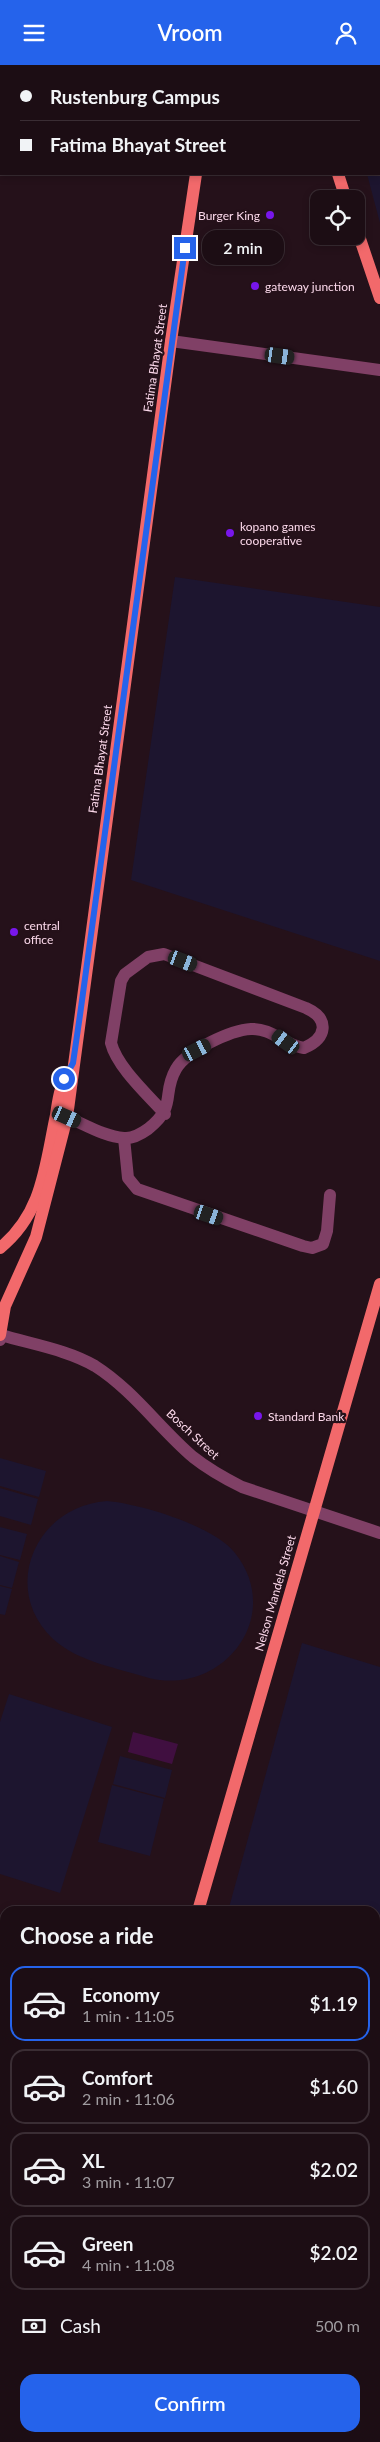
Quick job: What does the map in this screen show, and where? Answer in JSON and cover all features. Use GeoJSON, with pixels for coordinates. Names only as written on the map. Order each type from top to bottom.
{"type":"FeatureCollection","features":[{"type":"Feature","properties":{"kind":"main road","name":"Fatima Bhayat Street"},"geometry":{"type":"LineString","coordinates":[[0,1337],[6,1306],[36,1237],[67,1117],[171,341],[196,175]]}},
{"type":"Feature","properties":{"kind":"main road"},"geometry":{"type":"LineString","coordinates":[[338,175],[343,190]]}},
{"type":"Feature","properties":{"kind":"main road"},"geometry":{"type":"LineString","coordinates":[[362,245],[380,298]]}},
{"type":"Feature","properties":{"kind":"main road"},"geometry":{"type":"LineString","coordinates":[[0,1248],[17,1233],[34,1206],[41,1184],[61,1089],[73,1063]]}},
{"type":"Feature","properties":{"kind":"main road","name":"Nelson Mandela Street"},"geometry":{"type":"LineString","coordinates":[[199,1906],[380,1284]]}},
{"type":"Feature","properties":{"kind":"street"},"geometry":{"type":"LineString","coordinates":[[171,341],[380,370]]}},
{"type":"Feature","properties":{"kind":"street"},"geometry":{"type":"LineString","coordinates":[[67,1117],[124,1138],[134,1137],[143,1133],[165,1114],[175,1070],[180,1063],[197,1050],[229,1034],[250,1029],[267,1030],[294,1046],[304,1048],[318,1041],[322,1035],[321,1019],[306,1008],[164,954],[157,954],[137,963],[128,969],[121,981],[111,1043],[113,1051],[121,1064],[165,1114]]}},
{"type":"Feature","properties":{"kind":"street"},"geometry":{"type":"LineString","coordinates":[[124,1138],[128,1178],[137,1189],[303,1246],[318,1247],[326,1238],[330,1195]]}},
{"type":"Feature","properties":{"kind":"street","name":"Bosch Street"},"geometry":{"type":"LineString","coordinates":[[0,1337],[87,1362],[118,1385],[192,1455],[210,1469],[242,1487],[380,1533]]}},
{"type":"Feature","properties":{"kind":"shaded area"},"geometry":{"type":"Polygon","coordinates":[[[367,175],[380,175],[380,223],[367,175]]]}},
{"type":"Feature","properties":{"kind":"shaded area"},"geometry":{"type":"Polygon","coordinates":[[[175,577],[380,607],[380,961],[131,880],[175,577]]]}},
{"type":"Feature","properties":{"kind":"shaded area"},"geometry":{"type":"Polygon","coordinates":[[[0,1458],[46,1471],[39,1497],[0,1486],[0,1458]]]}},
{"type":"Feature","properties":{"kind":"shaded area"},"geometry":{"type":"Polygon","coordinates":[[[0,1488],[38,1499],[31,1525],[0,1516],[0,1488]]]}},
{"type":"Feature","properties":{"kind":"shaded area"},"geometry":{"type":"Polygon","coordinates":[[[107,1501],[157,1512],[194,1525],[225,1543],[235,1553],[249,1577],[253,1602],[249,1625],[238,1646],[222,1663],[201,1675],[176,1680],[149,1678],[86,1659],[74,1653],[53,1639],[37,1619],[29,1597],[28,1575],[33,1553],[44,1534],[61,1518],[82,1506],[107,1501]]]}},
{"type":"Feature","properties":{"kind":"shaded area"},"geometry":{"type":"Polygon","coordinates":[[[0,1527],[27,1534],[20,1560],[0,1555],[0,1527]]]}},
{"type":"Feature","properties":{"kind":"shaded area"},"geometry":{"type":"Polygon","coordinates":[[[0,1556],[19,1562],[12,1588],[0,1585],[0,1556]]]}},
{"type":"Feature","properties":{"kind":"shaded area"},"geometry":{"type":"Polygon","coordinates":[[[0,1586],[12,1589],[5,1615],[0,1614],[0,1586]]]}},
{"type":"Feature","properties":{"kind":"shaded area"},"geometry":{"type":"Polygon","coordinates":[[[302,1643],[380,1667],[380,1906],[229,1906],[302,1643]]]}},
{"type":"Feature","properties":{"kind":"shaded area"},"geometry":{"type":"Polygon","coordinates":[[[9,1694],[112,1727],[60,1893],[0,1874],[0,1722],[9,1694]]]}},
{"type":"Feature","properties":{"kind":"shaded area"},"geometry":{"type":"Polygon","coordinates":[[[133,1732],[178,1744],[172,1764],[128,1752],[133,1732]]]}},
{"type":"Feature","properties":{"kind":"shaded area"},"geometry":{"type":"Polygon","coordinates":[[[120,1756],[172,1770],[165,1798],[113,1784],[120,1756]]]}},
{"type":"Feature","properties":{"kind":"shaded area"},"geometry":{"type":"Polygon","coordinates":[[[112,1785],[164,1799],[150,1856],[98,1842],[112,1785]]]}},
{"type":"Feature","properties":{"kind":"place","name":"Burger King"},"geometry":{"type":"Point","coordinates":[270,215]}},
{"type":"Feature","properties":{"kind":"place","name":"gateway junction"},"geometry":{"type":"Point","coordinates":[255,286]}},
{"type":"Feature","properties":{"kind":"place","name":"kopano games cooperative"},"geometry":{"type":"Point","coordinates":[230,533]}},
{"type":"Feature","properties":{"kind":"place","name":"central office"},"geometry":{"type":"Point","coordinates":[14,932]}},
{"type":"Feature","properties":{"kind":"place","name":"Standard Bank"},"geometry":{"type":"Point","coordinates":[258,1416]}},
{"type":"Feature","properties":{"kind":"route"},"geometry":{"type":"LineString","coordinates":[[64,1079],[73,1063],[80,1015],[185,248]]}}]}
